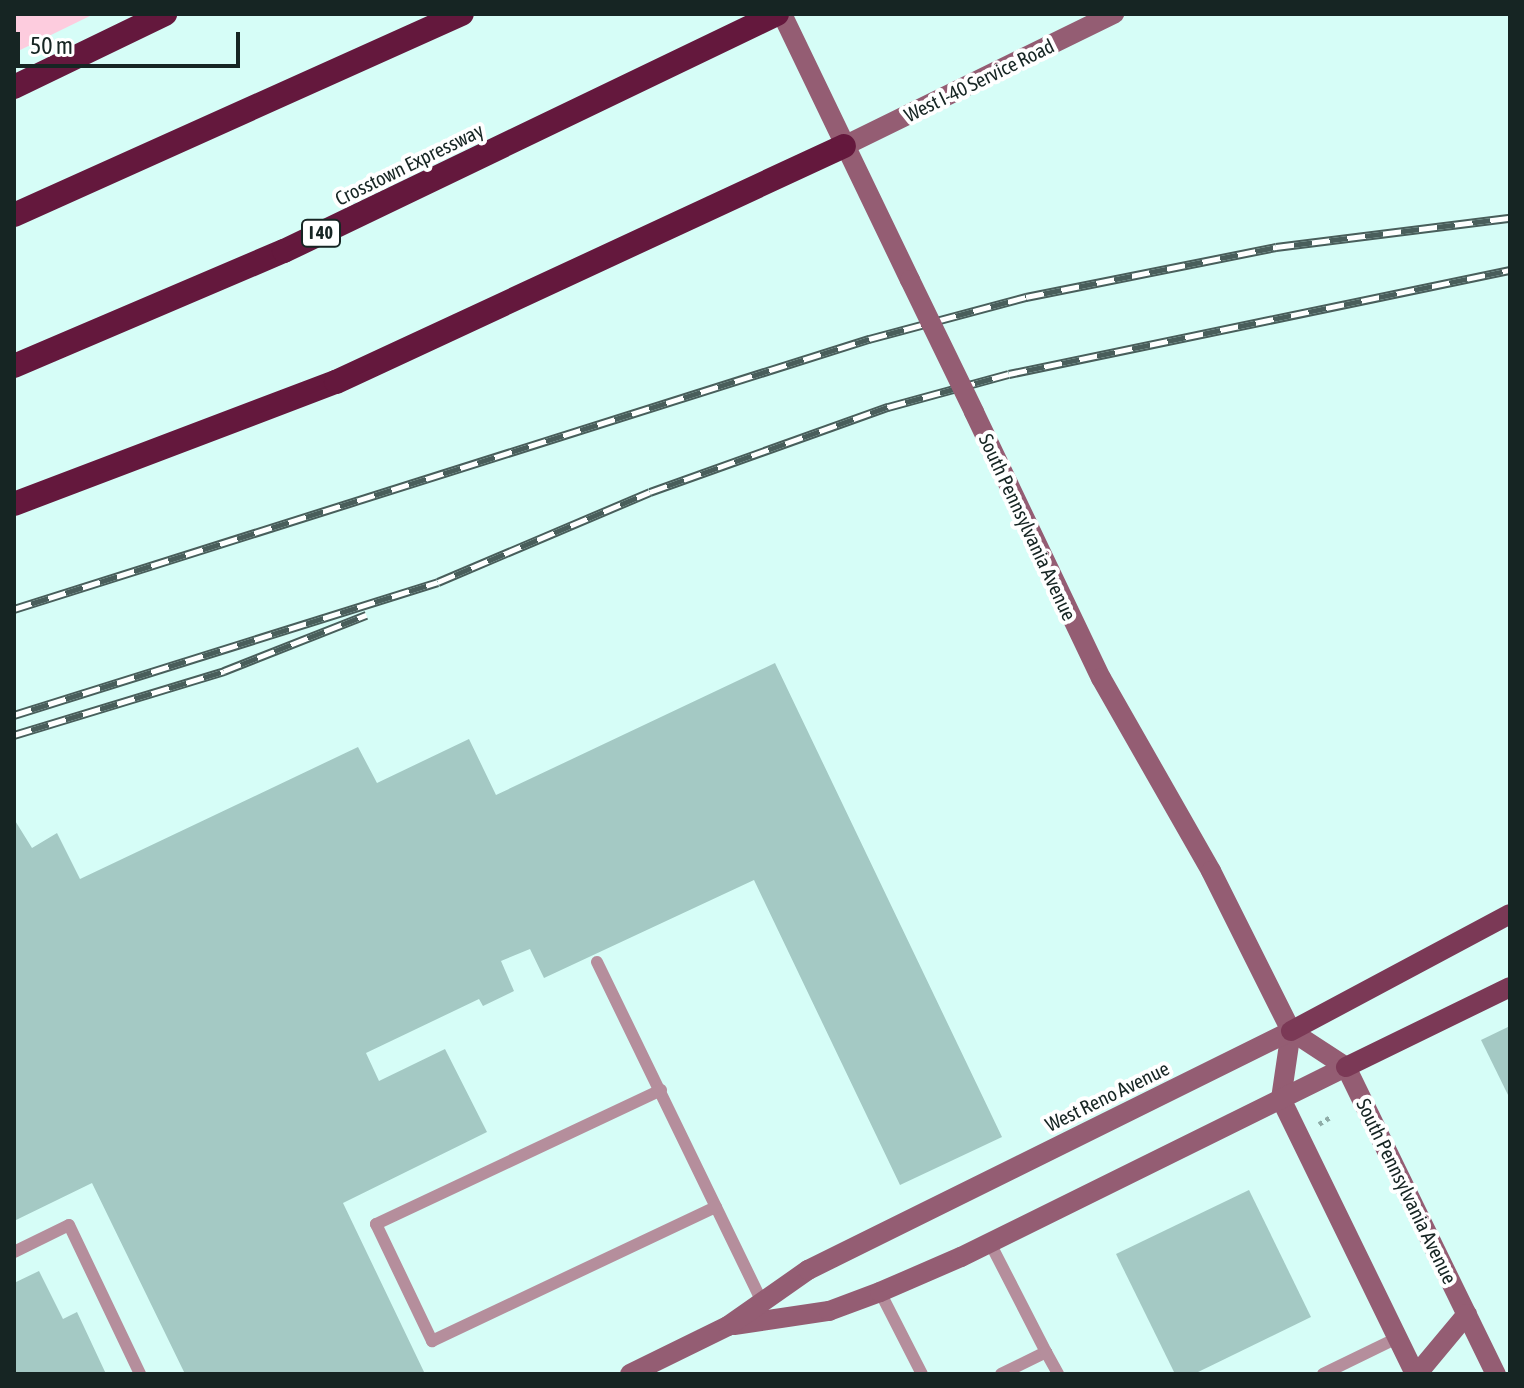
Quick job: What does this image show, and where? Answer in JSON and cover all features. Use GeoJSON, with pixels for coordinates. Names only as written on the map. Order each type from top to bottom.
{"type":"FeatureCollection","features":[{"type":"Feature","properties":{"kind":"highway"},"geometry":{"type":"LineString","coordinates":[[14,87],[165,14]]}},
{"type":"Feature","properties":{"kind":"highway"},"geometry":{"type":"LineString","coordinates":[[14,215],[462,14]]}},
{"type":"Feature","properties":{"kind":"highway","name":"Crosstown Expressway"},"geometry":{"type":"LineString","coordinates":[[14,366],[284,251],[779,14]]}},
{"type":"Feature","properties":{"kind":"highway"},"geometry":{"type":"LineString","coordinates":[[14,504],[336,382],[844,146]]}},
{"type":"Feature","properties":{"kind":"main road","name":"South Pennsylvania Avenue"},"geometry":{"type":"LineString","coordinates":[[779,14],[1101,678],[1205,860],[1291,1031]]}},
{"type":"Feature","properties":{"kind":"main road","name":"West I-40 Service Road"},"geometry":{"type":"LineString","coordinates":[[844,146],[1114,14]]}},
{"type":"Feature","properties":{"kind":"main road","name":"West Reno Avenue"},"geometry":{"type":"LineString","coordinates":[[630,1374],[728,1326],[808,1270],[1291,1031],[1510,914]]}},
{"type":"Feature","properties":{"kind":"main road","name":"West Reno Avenue"},"geometry":{"type":"LineString","coordinates":[[728,1326],[829,1311],[880,1292],[990,1243],[1510,987]]}},
{"type":"Feature","properties":{"kind":"main road"},"geometry":{"type":"LineString","coordinates":[[1346,1067],[1291,1031],[1281,1099],[1416,1374],[1467,1314]]}},
{"type":"Feature","properties":{"kind":"main road","name":"South Pennsylvania Avenue"},"geometry":{"type":"LineString","coordinates":[[1346,1067],[1496,1374]]}},
{"type":"Feature","properties":{"kind":"lane"},"geometry":{"type":"LineString","coordinates":[[597,962],[762,1302]]}},
{"type":"Feature","properties":{"kind":"lane"},"geometry":{"type":"LineString","coordinates":[[661,1090],[376,1224],[382,1237],[432,1341],[716,1207]]}},
{"type":"Feature","properties":{"kind":"lane"},"geometry":{"type":"LineString","coordinates":[[14,1252],[69,1225],[140,1374]]}},
{"type":"Feature","properties":{"kind":"lane"},"geometry":{"type":"LineString","coordinates":[[990,1243],[1058,1374]]}},
{"type":"Feature","properties":{"kind":"lane"},"geometry":{"type":"LineString","coordinates":[[880,1292],[922,1374]]}},
{"type":"Feature","properties":{"kind":"lane"},"geometry":{"type":"LineString","coordinates":[[1323,1374],[1397,1338]]}},
{"type":"Feature","properties":{"kind":"lane"},"geometry":{"type":"LineString","coordinates":[[1001,1374],[1046,1352]]}},
{"type":"Feature","properties":{"kind":"path"},"geometry":{"type":"LineString","coordinates":[[1318,1124],[1332,1116]]}},
{"type":"Feature","properties":{"kind":"shaded area"},"geometry":{"type":"Polygon","coordinates":[[[14,14],[94,14],[14,53],[14,14]]]}},
{"type":"Feature","properties":{"kind":"building"},"geometry":{"type":"Polygon","coordinates":[[[775,663],[1002,1137],[900,1185],[754,880],[544,978],[530,949],[501,961],[514,991],[483,1006],[479,999],[366,1053],[379,1081],[445,1049],[487,1132],[343,1203],[425,1374],[185,1374],[92,1183],[14,1221],[14,819],[32,848],[57,833],[80,879],[358,747],[377,783],[469,739],[496,795],[775,663]]]}},
{"type":"Feature","properties":{"kind":"building"},"geometry":{"type":"Polygon","coordinates":[[[1510,1026],[1510,1099],[1481,1040],[1510,1026]]]}},
{"type":"Feature","properties":{"kind":"building"},"geometry":{"type":"Polygon","coordinates":[[[1249,1190],[1311,1317],[1194,1374],[1175,1374],[1116,1254],[1249,1190]]]}},
{"type":"Feature","properties":{"kind":"building"},"geometry":{"type":"Polygon","coordinates":[[[39,1271],[63,1319],[77,1312],[106,1374],[14,1374],[14,1283],[39,1271]]]}},
{"type":"Feature","properties":{"kind":"railway"},"geometry":{"type":"LineString","coordinates":[[14,609],[869,339],[1026,297],[1276,247],[1510,218]]}},
{"type":"Feature","properties":{"kind":"railway"},"geometry":{"type":"LineString","coordinates":[[14,715],[438,582],[650,492],[888,407],[1009,374],[1510,270]]}},
{"type":"Feature","properties":{"kind":"railway"},"geometry":{"type":"LineString","coordinates":[[14,735],[224,671],[366,615]]}}]}
